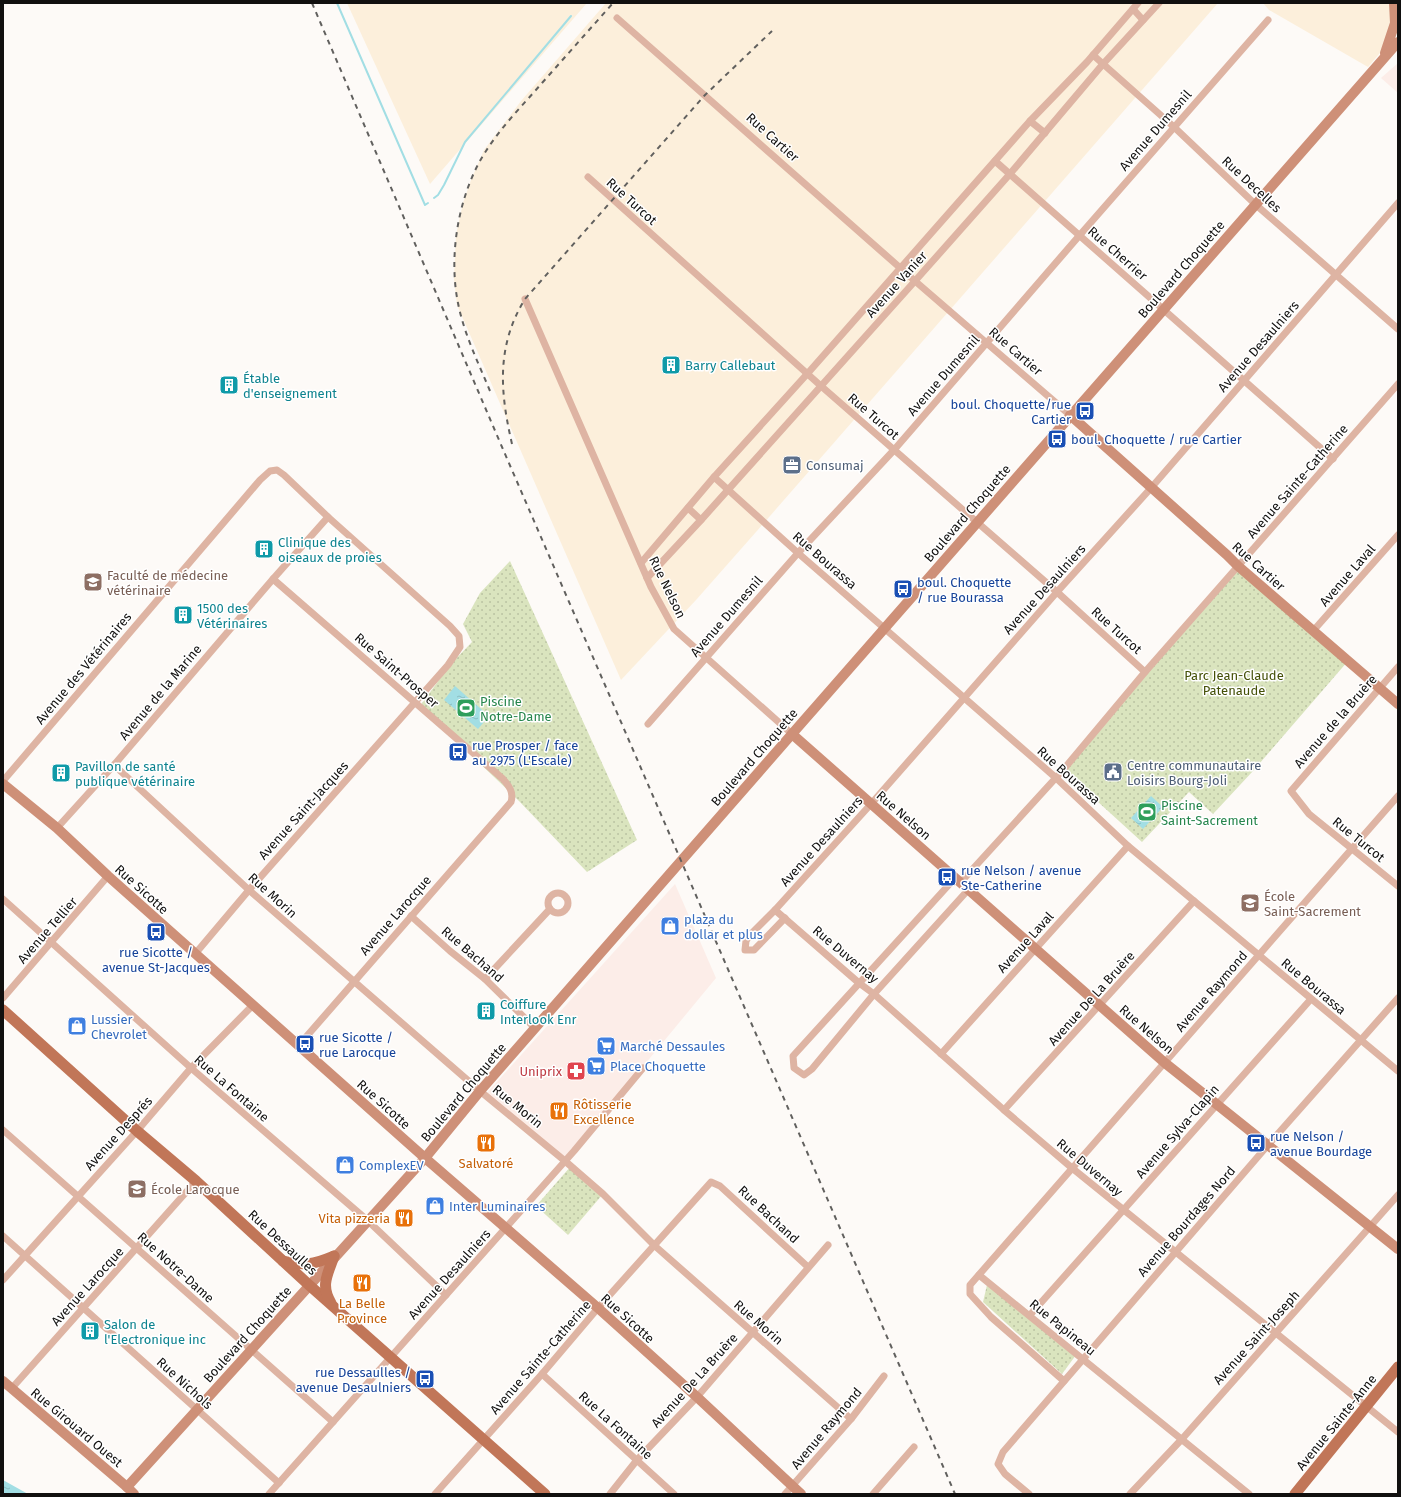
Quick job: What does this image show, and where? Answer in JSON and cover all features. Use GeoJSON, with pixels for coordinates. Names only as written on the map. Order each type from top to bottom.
{"type":"FeatureCollection","features":[{"type":"Feature","properties":{"kind":"main road","name":"Rue Dessaulles"},"geometry":{"type":"LineString","coordinates":[[3,1010],[137,1131],[196,1181],[334,1308],[545,1494]]}},
{"type":"Feature","properties":{"kind":"main road"},"geometry":{"type":"LineString","coordinates":[[282,1260],[304,1265],[319,1263],[334,1256]]}},
{"type":"Feature","properties":{"kind":"main road"},"geometry":{"type":"LineString","coordinates":[[334,1256],[325,1280],[329,1299],[334,1308]]}},
{"type":"Feature","properties":{"kind":"main road","name":"Avenue Sainte-Anne"},"geometry":{"type":"LineString","coordinates":[[1295,1494],[1398,1367]]}},
{"type":"Feature","properties":{"kind":"street","name":"Avenue Vanier"},"geometry":{"type":"LineString","coordinates":[[647,578],[701,520],[915,281],[1009,175],[1103,64],[1158,3]]}},
{"type":"Feature","properties":{"kind":"street"},"geometry":{"type":"LineString","coordinates":[[1383,59],[1396,23],[1394,3]]}},
{"type":"Feature","properties":{"kind":"street","name":"Avenue Vanier"},"geometry":{"type":"LineString","coordinates":[[641,563],[714,477],[808,374],[1030,121],[1093,55],[1136,6]]}},
{"type":"Feature","properties":{"kind":"street"},"geometry":{"type":"LineString","coordinates":[[1136,6],[1143,20]]}},
{"type":"Feature","properties":{"kind":"street","name":"Rue Cartier"},"geometry":{"type":"LineString","coordinates":[[617,18],[900,268],[1070,415],[1238,566],[1398,704]]}},
{"type":"Feature","properties":{"kind":"street","name":"Avenue Dumesnil"},"geometry":{"type":"LineString","coordinates":[[648,724],[705,657],[798,553],[894,450],[1268,20]]}},
{"type":"Feature","properties":{"kind":"street","name":"Boulevard Choquette"},"geometry":{"type":"LineString","coordinates":[[130,1490],[197,1409],[334,1256],[425,1158],[480,1091],[1398,42]]}},
{"type":"Feature","properties":{"kind":"street"},"geometry":{"type":"LineString","coordinates":[[1383,59],[1398,53]]}},
{"type":"Feature","properties":{"kind":"street","name":"Rue Decelles"},"geometry":{"type":"LineString","coordinates":[[1093,55],[1174,127],[1255,204],[1398,329]]}},
{"type":"Feature","properties":{"kind":"street"},"geometry":{"type":"LineString","coordinates":[[1030,121],[1045,133]]}},
{"type":"Feature","properties":{"kind":"street","name":"Rue Cherrier"},"geometry":{"type":"LineString","coordinates":[[995,161],[1009,175],[1333,459]]}},
{"type":"Feature","properties":{"kind":"street","name":"Rue Turcot"},"geometry":{"type":"LineString","coordinates":[[588,177],[821,386],[1057,592],[1145,672]]}},
{"type":"Feature","properties":{"kind":"street","name":"Avenue Desaulniers"},"geometry":{"type":"LineString","coordinates":[[785,918],[754,950],[745,950],[746,941],[749,936],[775,910],[871,804],[963,698],[1151,488],[1398,203]]}},
{"type":"Feature","properties":{"kind":"street","name":"Rue Nelson"},"geometry":{"type":"LineString","coordinates":[[525,299],[647,578],[674,630],[1165,1062],[1398,1249]]}},
{"type":"Feature","properties":{"kind":"street","name":"Avenue Sainte-Catherine"},"geometry":{"type":"LineString","coordinates":[[961,883],[859,983],[794,1056],[794,1068],[804,1075],[812,1069],[874,994],[961,883],[1398,384]]}},
{"type":"Feature","properties":{"kind":"street","name":"Avenue des Vétérinaires"},"geometry":{"type":"LineString","coordinates":[[3,782],[270,470],[277,470],[290,480],[328,517]]}},
{"type":"Feature","properties":{"kind":"street","name":"Rue Bourassa"},"geometry":{"type":"LineString","coordinates":[[714,477],[798,553],[1055,777],[1128,846],[1398,1071]]}},
{"type":"Feature","properties":{"kind":"street"},"geometry":{"type":"LineString","coordinates":[[688,508],[701,520]]}},
{"type":"Feature","properties":{"kind":"street","name":"Avenue de la Marine"},"geometry":{"type":"LineString","coordinates":[[57,828],[114,765],[328,517]]}},
{"type":"Feature","properties":{"kind":"street","name":"Avenue Saint-Jacques"},"geometry":{"type":"LineString","coordinates":[[195,954],[249,890],[448,665],[460,647],[459,636],[450,626],[328,517]]}},
{"type":"Feature","properties":{"kind":"street","name":"Avenue Laval"},"geometry":{"type":"LineString","coordinates":[[1313,631],[1398,535]]}},
{"type":"Feature","properties":{"kind":"street","name":"Rue Saint-Prosper"},"geometry":{"type":"LineString","coordinates":[[273,579],[503,779],[510,788],[512,798],[511,802]]}},
{"type":"Feature","properties":{"kind":"street","name":"Avenue de la Bruère"},"geometry":{"type":"LineString","coordinates":[[1291,791],[1398,667]]}},
{"type":"Feature","properties":{"kind":"street","name":"Rue Morin"},"geometry":{"type":"LineString","coordinates":[[114,765],[249,890],[480,1091],[603,1194],[655,1246],[851,1419]]}},
{"type":"Feature","properties":{"kind":"street","name":"Rue Sicotte"},"geometry":{"type":"LineString","coordinates":[[3,782],[57,828],[108,876],[425,1158],[598,1308],[697,1397],[789,1490],[801,1494]]}},
{"type":"Feature","properties":{"kind":"street","name":"Rue Turcot"},"geometry":{"type":"LineString","coordinates":[[1291,791],[1309,814],[1398,886]]}},
{"type":"Feature","properties":{"kind":"street","name":"Avenue Raymond"},"geometry":{"type":"LineString","coordinates":[[979,1275],[1398,796]]}},
{"type":"Feature","properties":{"kind":"street","name":"Avenue Larocque"},"geometry":{"type":"LineString","coordinates":[[299,1045],[353,981],[511,802]]}},
{"type":"Feature","properties":{"kind":"street","name":"Avenue Laval"},"geometry":{"type":"LineString","coordinates":[[941,1054],[1128,846]]}},
{"type":"Feature","properties":{"kind":"street","name":"Avenue Tellier"},"geometry":{"type":"LineString","coordinates":[[3,998],[108,876]]}},
{"type":"Feature","properties":{"kind":"street","name":"Rue La Fontaine"},"geometry":{"type":"LineString","coordinates":[[3,900],[191,1068],[367,1220],[446,1295]]}},
{"type":"Feature","properties":{"kind":"street","name":"Avenue De La Bruère"},"geometry":{"type":"LineString","coordinates":[[1004,1110],[1194,901]]}},
{"type":"Feature","properties":{"kind":"street"},"geometry":{"type":"LineString","coordinates":[[485,979],[550,909]]}},
{"type":"Feature","properties":{"kind":"street","name":"Rue Duvernay"},"geometry":{"type":"LineString","coordinates":[[775,910],[859,983],[874,994],[1004,1110],[1072,1168],[1398,1432]]}},
{"type":"Feature","properties":{"kind":"street","name":"Rue Bachand"},"geometry":{"type":"LineString","coordinates":[[411,916],[450,951],[485,979],[535,1028]]}},
{"type":"Feature","properties":{"kind":"street","name":"Avenue Bourdages Nord"},"geometry":{"type":"LineString","coordinates":[[1029,1494],[1005,1474],[998,1464],[1003,1452],[1268,1145],[1398,998]]}},
{"type":"Feature","properties":{"kind":"street","name":"Avenue Sylva-Clapin"},"geometry":{"type":"LineString","coordinates":[[1030,1315],[1311,999]]}},
{"type":"Feature","properties":{"kind":"street","name":"Avenue Després"},"geometry":{"type":"LineString","coordinates":[[3,1280],[137,1131],[191,1068],[253,1005]]}},
{"type":"Feature","properties":{"kind":"street","name":"Avenue Desaulniers"},"geometry":{"type":"LineString","coordinates":[[269,1494],[565,1161],[643,1068]]}},
{"type":"Feature","properties":{"kind":"street","name":"Rue Notre-Dame"},"geometry":{"type":"LineString","coordinates":[[3,1130],[333,1422]]}},
{"type":"Feature","properties":{"kind":"street","name":"Avenue Larocque"},"geometry":{"type":"LineString","coordinates":[[12,1388],[196,1181]]}},
{"type":"Feature","properties":{"kind":"street","name":"Avenue Sainte-Catherine"},"geometry":{"type":"LineString","coordinates":[[435,1494],[711,1182]]}},
{"type":"Feature","properties":{"kind":"street","name":"Rue Bachand"},"geometry":{"type":"LineString","coordinates":[[711,1182],[720,1186],[808,1267]]}},
{"type":"Feature","properties":{"kind":"street","name":"Avenue Saint-Joseph"},"geometry":{"type":"LineString","coordinates":[[1130,1494],[1182,1439],[1398,1195]]}},
{"type":"Feature","properties":{"kind":"street","name":"Rue Nichols"},"geometry":{"type":"LineString","coordinates":[[3,1236],[279,1483]]}},
{"type":"Feature","properties":{"kind":"street","name":"Avenue De La Bruère"},"geometry":{"type":"LineString","coordinates":[[610,1494],[637,1460],[697,1397],[828,1245]]}},
{"type":"Feature","properties":{"kind":"street"},"geometry":{"type":"LineString","coordinates":[[979,1275],[970,1285],[970,1294],[991,1317],[1064,1381]]}},
{"type":"Feature","properties":{"kind":"street","name":"Rue Papineau"},"geometry":{"type":"LineString","coordinates":[[979,1275],[1249,1494]]}},
{"type":"Feature","properties":{"kind":"street","name":"Rue La Fontaine"},"geometry":{"type":"LineString","coordinates":[[542,1374],[674,1494]]}},
{"type":"Feature","properties":{"kind":"street","name":"Avenue Raymond"},"geometry":{"type":"LineString","coordinates":[[789,1490],[851,1419],[884,1376]]}},
{"type":"Feature","properties":{"kind":"street","name":"Rue Girouard Ouest"},"geometry":{"type":"LineString","coordinates":[[3,1381],[130,1490]]}},
{"type":"Feature","properties":{"kind":"street"},"geometry":{"type":"LineString","coordinates":[[873,1494],[914,1447]]}},
{"type":"Feature","properties":{"kind":"shaded area"},"geometry":{"type":"Polygon","coordinates":[[[347,3],[587,3],[430,184],[347,3]]]}},
{"type":"Feature","properties":{"kind":"shaded area"},"geometry":{"type":"Polygon","coordinates":[[[606,3],[1218,3],[756,532],[696,600],[621,680],[457,305],[454,279],[456,235],[463,203],[484,150],[521,101],[606,3]]]}},
{"type":"Feature","properties":{"kind":"shaded area"},"geometry":{"type":"Polygon","coordinates":[[[1263,3],[1398,3],[1398,32],[1368,67],[1269,10],[1263,3]]]}},
{"type":"Feature","properties":{"kind":"shaded area"},"geometry":{"type":"Polygon","coordinates":[[[1398,63],[1398,93],[1381,78],[1398,63]]]}},
{"type":"Feature","properties":{"kind":"shaded area","name":"Place Choquette"},"geometry":{"type":"Polygon","coordinates":[[[675,884],[716,978],[565,1161],[486,1094],[675,884]]]}},
{"type":"Feature","properties":{"kind":"green space"},"geometry":{"type":"Polygon","coordinates":[[[510,561],[637,840],[587,872],[519,801],[420,706],[450,665],[472,642],[463,624],[480,593],[510,561]]]}},
{"type":"Feature","properties":{"kind":"green space","name":"Parc Jean-Claude Patenaude"},"geometry":{"type":"Polygon","coordinates":[[[1238,566],[1348,661],[1253,771],[1213,814],[1189,792],[1142,842],[1063,770],[1238,566]]]}},
{"type":"Feature","properties":{"kind":"green space"},"geometry":{"type":"Polygon","coordinates":[[[571,1166],[603,1194],[568,1235],[536,1206],[571,1166]]]}},
{"type":"Feature","properties":{"kind":"green space"},"geometry":{"type":"Polygon","coordinates":[[[987,1285],[1076,1355],[1062,1374],[983,1302],[987,1285]]]}},
{"type":"Feature","properties":{"kind":"water","name":"Piscine Notre-Dame"},"geometry":{"type":"Polygon","coordinates":[[[455,686],[489,716],[478,729],[444,700],[455,686]]]}},
{"type":"Feature","properties":{"kind":"water","name":"Piscine Saint-Sacrement"},"geometry":{"type":"Polygon","coordinates":[[[1151,796],[1163,807],[1143,829],[1131,818],[1151,796]]]}},
{"type":"Feature","properties":{"kind":"water"},"geometry":{"type":"Polygon","coordinates":[[[3,1480],[28,1494],[3,1494],[3,1480]]]}},
{"type":"Feature","properties":{"kind":"waterway"},"geometry":{"type":"LineString","coordinates":[[337,3],[425,205],[428,203]]}},
{"type":"Feature","properties":{"kind":"waterway"},"geometry":{"type":"LineString","coordinates":[[434,198],[438,195],[444,185],[465,142],[571,16]]}},
{"type":"Feature","properties":{"kind":"railway"},"geometry":{"type":"LineString","coordinates":[[312,3],[502,447],[955,1494]]}},
{"type":"Feature","properties":{"kind":"railway"},"geometry":{"type":"LineString","coordinates":[[490,391],[464,326],[455,284],[455,244],[458,224],[469,185],[486,151],[499,133],[613,3]]}},
{"type":"Feature","properties":{"kind":"railway"},"geometry":{"type":"LineString","coordinates":[[512,444],[505,406],[503,370],[509,334],[525,299],[705,95],[772,31]]}},
{"type":"Feature","properties":{"kind":"place","name":"Barry Callebaut"},"geometry":{"type":"Point","coordinates":[671,365]}},
{"type":"Feature","properties":{"kind":"place","name":"Étable d'enseignement"},"geometry":{"type":"Point","coordinates":[229,385]}},
{"type":"Feature","properties":{"kind":"place","name":"boul. Choquette/rue Cartier"},"geometry":{"type":"Point","coordinates":[1085,411]}},
{"type":"Feature","properties":{"kind":"place","name":"boul. Choquette / rue Cartier"},"geometry":{"type":"Point","coordinates":[1057,439]}},
{"type":"Feature","properties":{"kind":"place","name":"Consumaj"},"geometry":{"type":"Point","coordinates":[792,465]}},
{"type":"Feature","properties":{"kind":"place","name":"Clinique des oiseaux de proies"},"geometry":{"type":"Point","coordinates":[264,549]}},
{"type":"Feature","properties":{"kind":"place","name":"Faculté de médecine vétérinaire"},"geometry":{"type":"Point","coordinates":[93,582]}},
{"type":"Feature","properties":{"kind":"place","name":"boul. Choquette / rue Bourassa"},"geometry":{"type":"Point","coordinates":[903,589]}},
{"type":"Feature","properties":{"kind":"place","name":"1500 des Vétérinaires"},"geometry":{"type":"Point","coordinates":[183,615]}},
{"type":"Feature","properties":{"kind":"place","name":"Piscine Notre-Dame"},"geometry":{"type":"Point","coordinates":[466,708]}},
{"type":"Feature","properties":{"kind":"place","name":"rue Prosper / face au 2975 (L'Escale)"},"geometry":{"type":"Point","coordinates":[458,752]}},
{"type":"Feature","properties":{"kind":"place","name":"Centre communautaire Loisirs Bourg-Joli"},"geometry":{"type":"Point","coordinates":[1113,772]}},
{"type":"Feature","properties":{"kind":"place","name":"Pavillon de santé publique vétérinaire"},"geometry":{"type":"Point","coordinates":[61,773]}},
{"type":"Feature","properties":{"kind":"place","name":"Piscine Saint-Sacrement"},"geometry":{"type":"Point","coordinates":[1147,812]}},
{"type":"Feature","properties":{"kind":"place","name":"rue Nelson / avenue Ste-Catherine"},"geometry":{"type":"Point","coordinates":[947,877]}},
{"type":"Feature","properties":{"kind":"place","name":"École Saint-Sacrement"},"geometry":{"type":"Point","coordinates":[1250,903]}},
{"type":"Feature","properties":{"kind":"place","name":"plaza du dollar et plus"},"geometry":{"type":"Point","coordinates":[670,926]}},
{"type":"Feature","properties":{"kind":"place","name":"rue Sicotte / avenue St-Jacques"},"geometry":{"type":"Point","coordinates":[156,932]}},
{"type":"Feature","properties":{"kind":"place","name":"Coiffure Interlook Enr"},"geometry":{"type":"Point","coordinates":[486,1011]}},
{"type":"Feature","properties":{"kind":"place","name":"Lussier Chevrolet"},"geometry":{"type":"Point","coordinates":[77,1026]}},
{"type":"Feature","properties":{"kind":"place","name":"rue Sicotte / rue Larocque"},"geometry":{"type":"Point","coordinates":[305,1044]}},
{"type":"Feature","properties":{"kind":"place","name":"Marché Dessaules"},"geometry":{"type":"Point","coordinates":[606,1046]}},
{"type":"Feature","properties":{"kind":"place","name":"Place Choquette"},"geometry":{"type":"Point","coordinates":[596,1066]}},
{"type":"Feature","properties":{"kind":"place","name":"Uniprix"},"geometry":{"type":"Point","coordinates":[576,1071]}},
{"type":"Feature","properties":{"kind":"place","name":"Rôtisserie Excellence"},"geometry":{"type":"Point","coordinates":[559,1111]}},
{"type":"Feature","properties":{"kind":"place","name":"Salvatoré"},"geometry":{"type":"Point","coordinates":[486,1143]}},
{"type":"Feature","properties":{"kind":"place","name":"rue Nelson / avenue Bourdage"},"geometry":{"type":"Point","coordinates":[1256,1143]}},
{"type":"Feature","properties":{"kind":"place","name":"ComplexEV"},"geometry":{"type":"Point","coordinates":[345,1165]}},
{"type":"Feature","properties":{"kind":"place","name":"École Larocque"},"geometry":{"type":"Point","coordinates":[137,1189]}},
{"type":"Feature","properties":{"kind":"place","name":"Inter Luminaires"},"geometry":{"type":"Point","coordinates":[435,1206]}},
{"type":"Feature","properties":{"kind":"place","name":"Vita pizzeria"},"geometry":{"type":"Point","coordinates":[404,1218]}},
{"type":"Feature","properties":{"kind":"place","name":"La Belle Province"},"geometry":{"type":"Point","coordinates":[362,1283]}},
{"type":"Feature","properties":{"kind":"place","name":"Salon de l'Electronique inc"},"geometry":{"type":"Point","coordinates":[90,1331]}},
{"type":"Feature","properties":{"kind":"place","name":"rue Dessaulles / avenue Desaulniers"},"geometry":{"type":"Point","coordinates":[425,1379]}}]}
